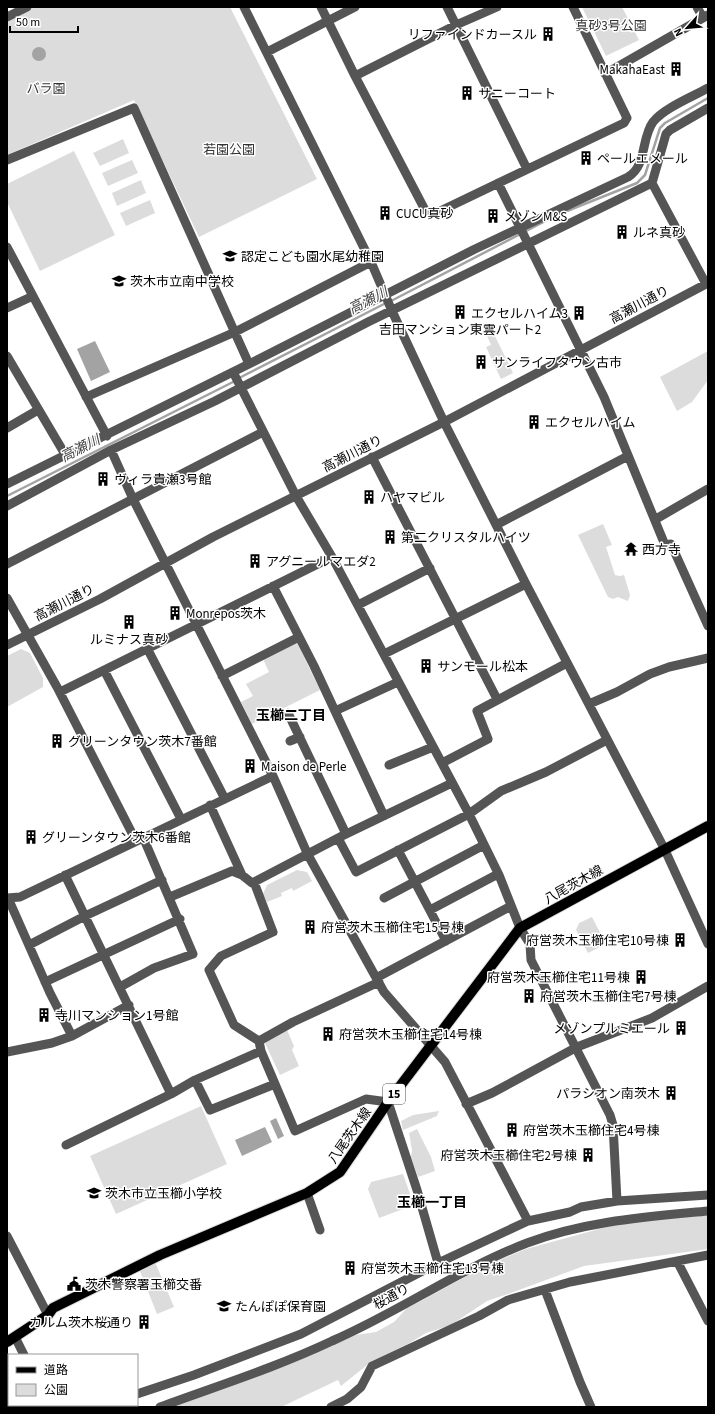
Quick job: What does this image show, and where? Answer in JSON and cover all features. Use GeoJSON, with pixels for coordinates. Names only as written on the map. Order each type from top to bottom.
{"type":"FeatureCollection","features":[{"type":"Feature","properties":{"kind":"main road","name":"八尾茨木線"},"geometry":{"type":"LineString","coordinates":[[11,1339],[48,1315],[53,1308],[160,1255],[307,1194],[342,1170],[388,1102],[520,928],[664,848],[708,826]]}},
{"type":"Feature","properties":{"kind":"street"},"geometry":{"type":"LineString","coordinates":[[244,7],[371,262],[392,311],[444,422],[526,584],[664,848],[708,944]]}},
{"type":"Feature","properties":{"kind":"street"},"geometry":{"type":"LineString","coordinates":[[321,7],[354,76],[425,210],[434,214],[624,123],[627,118],[573,7]]}},
{"type":"Feature","properties":{"kind":"street"},"geometry":{"type":"LineString","coordinates":[[267,52],[355,7]]}},
{"type":"Feature","properties":{"kind":"street"},"geometry":{"type":"LineString","coordinates":[[447,7],[527,170]]}},
{"type":"Feature","properties":{"kind":"street"},"geometry":{"type":"LineString","coordinates":[[354,76],[456,25],[497,7]]}},
{"type":"Feature","properties":{"kind":"street"},"geometry":{"type":"LineString","coordinates":[[605,74],[705,17],[697,7]]}},
{"type":"Feature","properties":{"kind":"street"},"geometry":{"type":"LineString","coordinates":[[7,17],[24,8]]}},
{"type":"Feature","properties":{"kind":"street"},"geometry":{"type":"LineString","coordinates":[[7,484],[107,436],[386,295],[628,177],[635,172],[642,162],[648,131],[654,121],[663,113],[708,88]]}},
{"type":"Feature","properties":{"kind":"street"},"geometry":{"type":"LineString","coordinates":[[7,160],[134,108],[249,364]]}},
{"type":"Feature","properties":{"kind":"street"},"geometry":{"type":"LineString","coordinates":[[707,283],[652,183],[664,139],[668,132],[708,108]]}},
{"type":"Feature","properties":{"kind":"street"},"geometry":{"type":"LineString","coordinates":[[642,162],[656,166]]}},
{"type":"Feature","properties":{"kind":"street"},"geometry":{"type":"LineString","coordinates":[[498,183],[526,243],[604,397],[656,519],[665,545],[671,544],[708,626]]}},
{"type":"Feature","properties":{"kind":"street"},"geometry":{"type":"LineString","coordinates":[[7,506],[110,450],[240,387],[526,243],[652,183]]}},
{"type":"Feature","properties":{"kind":"street"},"geometry":{"type":"LineString","coordinates":[[7,247],[10,262],[33,296],[107,436]]}},
{"type":"Feature","properties":{"kind":"street"},"geometry":{"type":"LineString","coordinates":[[86,397],[235,332],[371,262]]}},
{"type":"Feature","properties":{"kind":"street","name":"高瀬川通り"},"geometry":{"type":"LineString","coordinates":[[7,645],[165,564],[213,537],[444,422],[707,283]]}},
{"type":"Feature","properties":{"kind":"street"},"geometry":{"type":"LineString","coordinates":[[7,308],[33,296]]}},
{"type":"Feature","properties":{"kind":"street"},"geometry":{"type":"LineString","coordinates":[[7,356],[66,456]]}},
{"type":"Feature","properties":{"kind":"street"},"geometry":{"type":"LineString","coordinates":[[233,372],[296,496],[332,557],[469,814],[498,874],[520,928],[530,944],[531,960],[577,1047],[614,1125],[617,1201]]}},
{"type":"Feature","properties":{"kind":"street"},"geometry":{"type":"LineString","coordinates":[[7,428],[38,410]]}},
{"type":"Feature","properties":{"kind":"street"},"geometry":{"type":"LineString","coordinates":[[7,564],[263,432]]}},
{"type":"Feature","properties":{"kind":"street"},"geometry":{"type":"LineString","coordinates":[[110,450],[165,564],[272,776],[308,855],[378,980],[397,1007],[445,1062],[528,1221]]}},
{"type":"Feature","properties":{"kind":"street"},"geometry":{"type":"LineString","coordinates":[[496,524],[628,456]]}},
{"type":"Feature","properties":{"kind":"street"},"geometry":{"type":"LineString","coordinates":[[372,457],[498,699]]}},
{"type":"Feature","properties":{"kind":"street"},"geometry":{"type":"LineString","coordinates":[[656,519],[708,489]]}},
{"type":"Feature","properties":{"kind":"street"},"geometry":{"type":"LineString","coordinates":[[60,692],[332,557]]}},
{"type":"Feature","properties":{"kind":"street"},"geometry":{"type":"LineString","coordinates":[[358,605],[430,568]]}},
{"type":"Feature","properties":{"kind":"street"},"geometry":{"type":"LineString","coordinates":[[384,654],[526,584]]}},
{"type":"Feature","properties":{"kind":"street"},"geometry":{"type":"LineString","coordinates":[[273,586],[335,711],[384,816]]}},
{"type":"Feature","properties":{"kind":"street"},"geometry":{"type":"LineString","coordinates":[[7,598],[162,880],[180,918],[194,954],[154,968],[120,987]]}},
{"type":"Feature","properties":{"kind":"street"},"geometry":{"type":"LineString","coordinates":[[222,676],[299,637]]}},
{"type":"Feature","properties":{"kind":"street"},"geometry":{"type":"LineString","coordinates":[[147,648],[225,799]]}},
{"type":"Feature","properties":{"kind":"street"},"geometry":{"type":"LineString","coordinates":[[589,704],[617,692],[650,674],[669,667],[708,658]]}},
{"type":"Feature","properties":{"kind":"street"},"geometry":{"type":"LineString","coordinates":[[442,763],[488,739],[477,711],[567,663]]}},
{"type":"Feature","properties":{"kind":"street"},"geometry":{"type":"LineString","coordinates":[[104,670],[181,819]]}},
{"type":"Feature","properties":{"kind":"street"},"geometry":{"type":"LineString","coordinates":[[335,711],[398,682]]}},
{"type":"Feature","properties":{"kind":"street"},"geometry":{"type":"LineString","coordinates":[[288,712],[300,737],[356,872],[469,814],[501,791],[546,772],[607,740]]}},
{"type":"Feature","properties":{"kind":"street"},"geometry":{"type":"LineString","coordinates":[[290,741],[300,737]]}},
{"type":"Feature","properties":{"kind":"street"},"geometry":{"type":"LineString","coordinates":[[389,765],[433,747]]}},
{"type":"Feature","properties":{"kind":"street"},"geometry":{"type":"LineString","coordinates":[[72,1036],[45,982],[7,898],[20,897],[272,776]]}},
{"type":"Feature","properties":{"kind":"street"},"geometry":{"type":"LineString","coordinates":[[170,897],[232,871],[242,875],[252,883],[342,836],[452,783]]}},
{"type":"Feature","properties":{"kind":"street"},"geometry":{"type":"LineString","coordinates":[[210,806],[242,875]]}},
{"type":"Feature","properties":{"kind":"street"},"geometry":{"type":"LineString","coordinates":[[384,898],[484,844]]}},
{"type":"Feature","properties":{"kind":"street"},"geometry":{"type":"LineString","coordinates":[[398,850],[446,941]]}},
{"type":"Feature","properties":{"kind":"street"},"geometry":{"type":"LineString","coordinates":[[430,910],[498,874]]}},
{"type":"Feature","properties":{"kind":"street"},"geometry":{"type":"LineString","coordinates":[[65,875],[171,1094]]}},
{"type":"Feature","properties":{"kind":"street"},"geometry":{"type":"LineString","coordinates":[[29,945],[85,916],[162,880]]}},
{"type":"Feature","properties":{"kind":"street"},"geometry":{"type":"LineString","coordinates":[[254,882],[273,932],[221,956],[209,970],[234,1025],[259,1041],[261,1051],[295,1131],[366,1099],[388,1102],[417,1190],[438,1263]]}},
{"type":"Feature","properties":{"kind":"street"},"geometry":{"type":"LineString","coordinates":[[259,1041],[293,1022],[378,980],[511,906]]}},
{"type":"Feature","properties":{"kind":"street"},"geometry":{"type":"LineString","coordinates":[[45,982],[180,918]]}},
{"type":"Feature","properties":{"kind":"street"},"geometry":{"type":"LineString","coordinates":[[466,1104],[492,1093],[577,1047],[652,1018],[708,986]]}},
{"type":"Feature","properties":{"kind":"street"},"geometry":{"type":"LineString","coordinates":[[7,1052],[52,1043],[72,1036],[129,1005]]}},
{"type":"Feature","properties":{"kind":"street"},"geometry":{"type":"LineString","coordinates":[[66,1145],[171,1094],[195,1080],[261,1051]]}},
{"type":"Feature","properties":{"kind":"street"},"geometry":{"type":"LineString","coordinates":[[195,1080],[210,1110],[275,1084]]}},
{"type":"Feature","properties":{"kind":"street"},"geometry":{"type":"LineString","coordinates":[[307,1194],[320,1230]]}},
{"type":"Feature","properties":{"kind":"street"},"geometry":{"type":"LineString","coordinates":[[138,1394],[194,1375],[301,1334],[438,1263],[528,1221],[570,1212],[581,1207],[617,1201],[708,1195]]}},
{"type":"Feature","properties":{"kind":"street","name":"桜通り"},"geometry":{"type":"LineString","coordinates":[[160,1407],[334,1341],[457,1275],[527,1243],[581,1228],[623,1219],[708,1211]]}},
{"type":"Feature","properties":{"kind":"street"},"geometry":{"type":"LineString","coordinates":[[7,1236],[48,1315]]}},
{"type":"Feature","properties":{"kind":"street"},"geometry":{"type":"LineString","coordinates":[[331,1407],[347,1399],[361,1387],[372,1366],[479,1316],[508,1300],[570,1282],[708,1255]]}},
{"type":"Feature","properties":{"kind":"street"},"geometry":{"type":"LineString","coordinates":[[677,1261],[708,1321]]}},
{"type":"Feature","properties":{"kind":"street"},"geometry":{"type":"LineString","coordinates":[[545,1290],[580,1382],[592,1407]]}},
{"type":"Feature","properties":{"kind":"street"},"geometry":{"type":"LineString","coordinates":[[11,1339],[23,1354]]}},
{"type":"Feature","properties":{"kind":"green space","name":"若園公園"},"geometry":{"type":"Polygon","coordinates":[[[34,7],[230,7],[317,179],[199,237],[134,100],[7,155],[7,21],[34,7]]]}},
{"type":"Feature","properties":{"kind":"green space","name":"真砂3号公園"},"geometry":{"type":"Polygon","coordinates":[[[582,7],[622,7],[639,40],[606,56],[582,7]]]}},
{"type":"Feature","properties":{"kind":"green space"},"geometry":{"type":"Polygon","coordinates":[[[123,139],[129,153],[100,166],[93,153],[123,139]]]}},
{"type":"Feature","properties":{"kind":"green space"},"geometry":{"type":"Polygon","coordinates":[[[74,151],[115,235],[40,271],[7,202],[7,184],[74,151]]]}},
{"type":"Feature","properties":{"kind":"green space"},"geometry":{"type":"Polygon","coordinates":[[[132,160],[138,173],[108,186],[102,173],[132,160]]]}},
{"type":"Feature","properties":{"kind":"green space"},"geometry":{"type":"Polygon","coordinates":[[[141,180],[146,193],[117,206],[112,193],[141,180]]]}},
{"type":"Feature","properties":{"kind":"green space"},"geometry":{"type":"Polygon","coordinates":[[[150,200],[155,213],[126,226],[120,213],[150,200]]]}},
{"type":"Feature","properties":{"kind":"green space"},"geometry":{"type":"Polygon","coordinates":[[[490,326],[513,373],[501,379],[486,347],[491,345],[484,329],[490,326]]]}},
{"type":"Feature","properties":{"kind":"green space"},"geometry":{"type":"Polygon","coordinates":[[[708,351],[708,380],[692,402],[677,411],[660,377],[708,351]]]}},
{"type":"Feature","properties":{"kind":"green space"},"geometry":{"type":"Polygon","coordinates":[[[603,524],[612,545],[606,547],[615,575],[624,575],[630,595],[628,601],[618,597],[613,599],[608,597],[578,535],[603,524]]]}},
{"type":"Feature","properties":{"kind":"green space"},"geometry":{"type":"Polygon","coordinates":[[[297,643],[320,690],[252,724],[241,702],[253,696],[246,684],[269,672],[263,659],[297,643]]]}},
{"type":"Feature","properties":{"kind":"green space"},"geometry":{"type":"Polygon","coordinates":[[[21,649],[30,653],[43,678],[43,687],[7,707],[7,656],[21,649]]]}},
{"type":"Feature","properties":{"kind":"green space"},"geometry":{"type":"Polygon","coordinates":[[[297,870],[307,872],[312,881],[293,891],[292,888],[281,893],[282,896],[267,902],[263,894],[267,885],[297,870]]]}},
{"type":"Feature","properties":{"kind":"green space"},"geometry":{"type":"Polygon","coordinates":[[[592,917],[606,944],[588,953],[576,930],[579,923],[592,917]]]}},
{"type":"Feature","properties":{"kind":"green space"},"geometry":{"type":"Polygon","coordinates":[[[287,1030],[294,1046],[292,1050],[299,1066],[280,1075],[264,1041],[287,1030]]]}},
{"type":"Feature","properties":{"kind":"green space"},"geometry":{"type":"Polygon","coordinates":[[[201,1106],[227,1164],[116,1214],[90,1156],[201,1106]]]}},
{"type":"Feature","properties":{"kind":"green space"},"geometry":{"type":"Polygon","coordinates":[[[439,1111],[437,1116],[403,1130],[401,1121],[413,1115],[439,1111]]]}},
{"type":"Feature","properties":{"kind":"green space"},"geometry":{"type":"Polygon","coordinates":[[[417,1129],[431,1157],[435,1171],[418,1177],[411,1157],[412,1150],[409,1133],[417,1129]]]}},
{"type":"Feature","properties":{"kind":"green space"},"geometry":{"type":"Polygon","coordinates":[[[403,1174],[414,1205],[379,1218],[368,1189],[371,1182],[403,1174]]]}},
{"type":"Feature","properties":{"kind":"green space"},"geometry":{"type":"Polygon","coordinates":[[[708,1215],[708,1249],[584,1266],[487,1301],[451,1325],[426,1333],[408,1344],[372,1361],[341,1386],[338,1380],[281,1407],[174,1407],[304,1358],[356,1335],[376,1332],[394,1322],[406,1309],[487,1265],[526,1249],[621,1223],[708,1215]]]}},
{"type":"Feature","properties":{"kind":"green space"},"geometry":{"type":"Polygon","coordinates":[[[155,1262],[174,1307],[157,1314],[139,1269],[155,1262]]]}},
{"type":"Feature","properties":{"kind":"shaded area"},"geometry":{"type":"Polygon","coordinates":[[[36,47],[42,47],[46,51],[46,57],[42,61],[36,61],[32,57],[32,51],[36,47]]]}},
{"type":"Feature","properties":{"kind":"shaded area"},"geometry":{"type":"Polygon","coordinates":[[[95,341],[110,372],[91,381],[77,349],[95,341]]]}},
{"type":"Feature","properties":{"kind":"shaded area"},"geometry":{"type":"Polygon","coordinates":[[[276,1118],[284,1136],[278,1139],[270,1121],[276,1118]]]}},
{"type":"Feature","properties":{"kind":"shaded area"},"geometry":{"type":"Polygon","coordinates":[[[265,1127],[272,1142],[242,1156],[235,1140],[265,1127]]]}},
{"type":"Feature","properties":{"kind":"waterway","name":"高瀬川"},"geometry":{"type":"LineString","coordinates":[[391,301],[557,215],[637,183],[645,175],[660,128],[665,123],[708,98]]}},
{"type":"Feature","properties":{"kind":"waterway","name":"高瀬川"},"geometry":{"type":"LineString","coordinates":[[239,378],[386,303]]}},
{"type":"Feature","properties":{"kind":"waterway","name":"高瀬川"},"geometry":{"type":"LineString","coordinates":[[7,496],[235,381]]}},
{"type":"Feature","properties":{"kind":"place","name":"リファインドカースル"},"geometry":{"type":"Point","coordinates":[548,34]}},
{"type":"Feature","properties":{"kind":"place","name":"MakahaEast"},"geometry":{"type":"Point","coordinates":[676,69]}},
{"type":"Feature","properties":{"kind":"place","name":"サニーコート"},"geometry":{"type":"Point","coordinates":[467,93]}},
{"type":"Feature","properties":{"kind":"place","name":"ペールエメール"},"geometry":{"type":"Point","coordinates":[586,158]}},
{"type":"Feature","properties":{"kind":"place","name":"CUCU真砂"},"geometry":{"type":"Point","coordinates":[385,213]}},
{"type":"Feature","properties":{"kind":"place","name":"メゾンM&S"},"geometry":{"type":"Point","coordinates":[493,216]}},
{"type":"Feature","properties":{"kind":"place","name":"ルネ真砂"},"geometry":{"type":"Point","coordinates":[622,232]}},
{"type":"Feature","properties":{"kind":"place","name":"認定こども園水尾幼稚園"},"geometry":{"type":"Point","coordinates":[230,256]}},
{"type":"Feature","properties":{"kind":"place","name":"茨木市立南中学校"},"geometry":{"type":"Point","coordinates":[119,281]}},
{"type":"Feature","properties":{"kind":"place","name":"吉田マンション東雲パート2"},"geometry":{"type":"Point","coordinates":[460,312]}},
{"type":"Feature","properties":{"kind":"place","name":"エクセルハイム3"},"geometry":{"type":"Point","coordinates":[579,313]}},
{"type":"Feature","properties":{"kind":"place","name":"サンライフタウン古市"},"geometry":{"type":"Point","coordinates":[481,362]}},
{"type":"Feature","properties":{"kind":"place","name":"エクセルハイム"},"geometry":{"type":"Point","coordinates":[534,422]}},
{"type":"Feature","properties":{"kind":"place","name":"ヴィラ貴瀬3号館"},"geometry":{"type":"Point","coordinates":[103,479]}},
{"type":"Feature","properties":{"kind":"place","name":"ハヤマビル"},"geometry":{"type":"Point","coordinates":[369,497]}},
{"type":"Feature","properties":{"kind":"place","name":"第二クリスタルハイツ"},"geometry":{"type":"Point","coordinates":[390,537]}},
{"type":"Feature","properties":{"kind":"place","name":"西方寺"},"geometry":{"type":"Point","coordinates":[631,549]}},
{"type":"Feature","properties":{"kind":"place","name":"アグニールマエダ2"},"geometry":{"type":"Point","coordinates":[255,561]}},
{"type":"Feature","properties":{"kind":"place","name":"Monrepos茨木"},"geometry":{"type":"Point","coordinates":[175,613]}},
{"type":"Feature","properties":{"kind":"place","name":"ルミナス真砂"},"geometry":{"type":"Point","coordinates":[129,622]}},
{"type":"Feature","properties":{"kind":"place","name":"サンモール松本"},"geometry":{"type":"Point","coordinates":[426,666]}},
{"type":"Feature","properties":{"kind":"place","name":"グリーンタウン茨木7番館"},"geometry":{"type":"Point","coordinates":[57,741]}},
{"type":"Feature","properties":{"kind":"place","name":"Maison de Perle"},"geometry":{"type":"Point","coordinates":[250,766]}},
{"type":"Feature","properties":{"kind":"place","name":"グリーンタウン茨木6番館"},"geometry":{"type":"Point","coordinates":[31,837]}},
{"type":"Feature","properties":{"kind":"place","name":"府営茨木玉櫛住宅15号棟"},"geometry":{"type":"Point","coordinates":[310,927]}},
{"type":"Feature","properties":{"kind":"place","name":"府営茨木玉櫛住宅10号棟"},"geometry":{"type":"Point","coordinates":[680,940]}},
{"type":"Feature","properties":{"kind":"place","name":"府営茨木玉櫛住宅11号棟"},"geometry":{"type":"Point","coordinates":[641,977]}},
{"type":"Feature","properties":{"kind":"place","name":"府営茨木玉櫛住宅7号棟"},"geometry":{"type":"Point","coordinates":[529,996]}},
{"type":"Feature","properties":{"kind":"place","name":"寺川マンション1号館"},"geometry":{"type":"Point","coordinates":[44,1015]}},
{"type":"Feature","properties":{"kind":"place","name":"メゾンプルミエール"},"geometry":{"type":"Point","coordinates":[681,1028]}},
{"type":"Feature","properties":{"kind":"place","name":"府営茨木玉櫛住宅14号棟"},"geometry":{"type":"Point","coordinates":[328,1034]}},
{"type":"Feature","properties":{"kind":"place","name":"パラシオン南茨木"},"geometry":{"type":"Point","coordinates":[671,1093]}},
{"type":"Feature","properties":{"kind":"place","name":"府営茨木玉櫛住宅4号棟"},"geometry":{"type":"Point","coordinates":[512,1130]}},
{"type":"Feature","properties":{"kind":"place","name":"府営茨木玉櫛住宅2号棟"},"geometry":{"type":"Point","coordinates":[588,1155]}},
{"type":"Feature","properties":{"kind":"place","name":"茨木市立玉櫛小学校"},"geometry":{"type":"Point","coordinates":[94,1193]}},
{"type":"Feature","properties":{"kind":"place","name":"府営茨木玉櫛住宅13号棟"},"geometry":{"type":"Point","coordinates":[350,1268]}},
{"type":"Feature","properties":{"kind":"place","name":"茨木警察署玉櫛交番"},"geometry":{"type":"Point","coordinates":[74,1284]}},
{"type":"Feature","properties":{"kind":"place","name":"たんぽぽ保育園"},"geometry":{"type":"Point","coordinates":[224,1306]}},
{"type":"Feature","properties":{"kind":"place","name":"カルム茨木桜通り"},"geometry":{"type":"Point","coordinates":[144,1322]}},
{"type":"Feature","properties":{"kind":"district","name":"玉櫛二丁目"},"geometry":{"type":"Point","coordinates":[291,715]}},
{"type":"Feature","properties":{"kind":"district","name":"玉櫛一丁目"},"geometry":{"type":"Point","coordinates":[432,1202]}},
{"type":"Feature","properties":{"kind":"park label","name":"バラ園"},"geometry":{"type":"Point","coordinates":[46,88]}}]}
